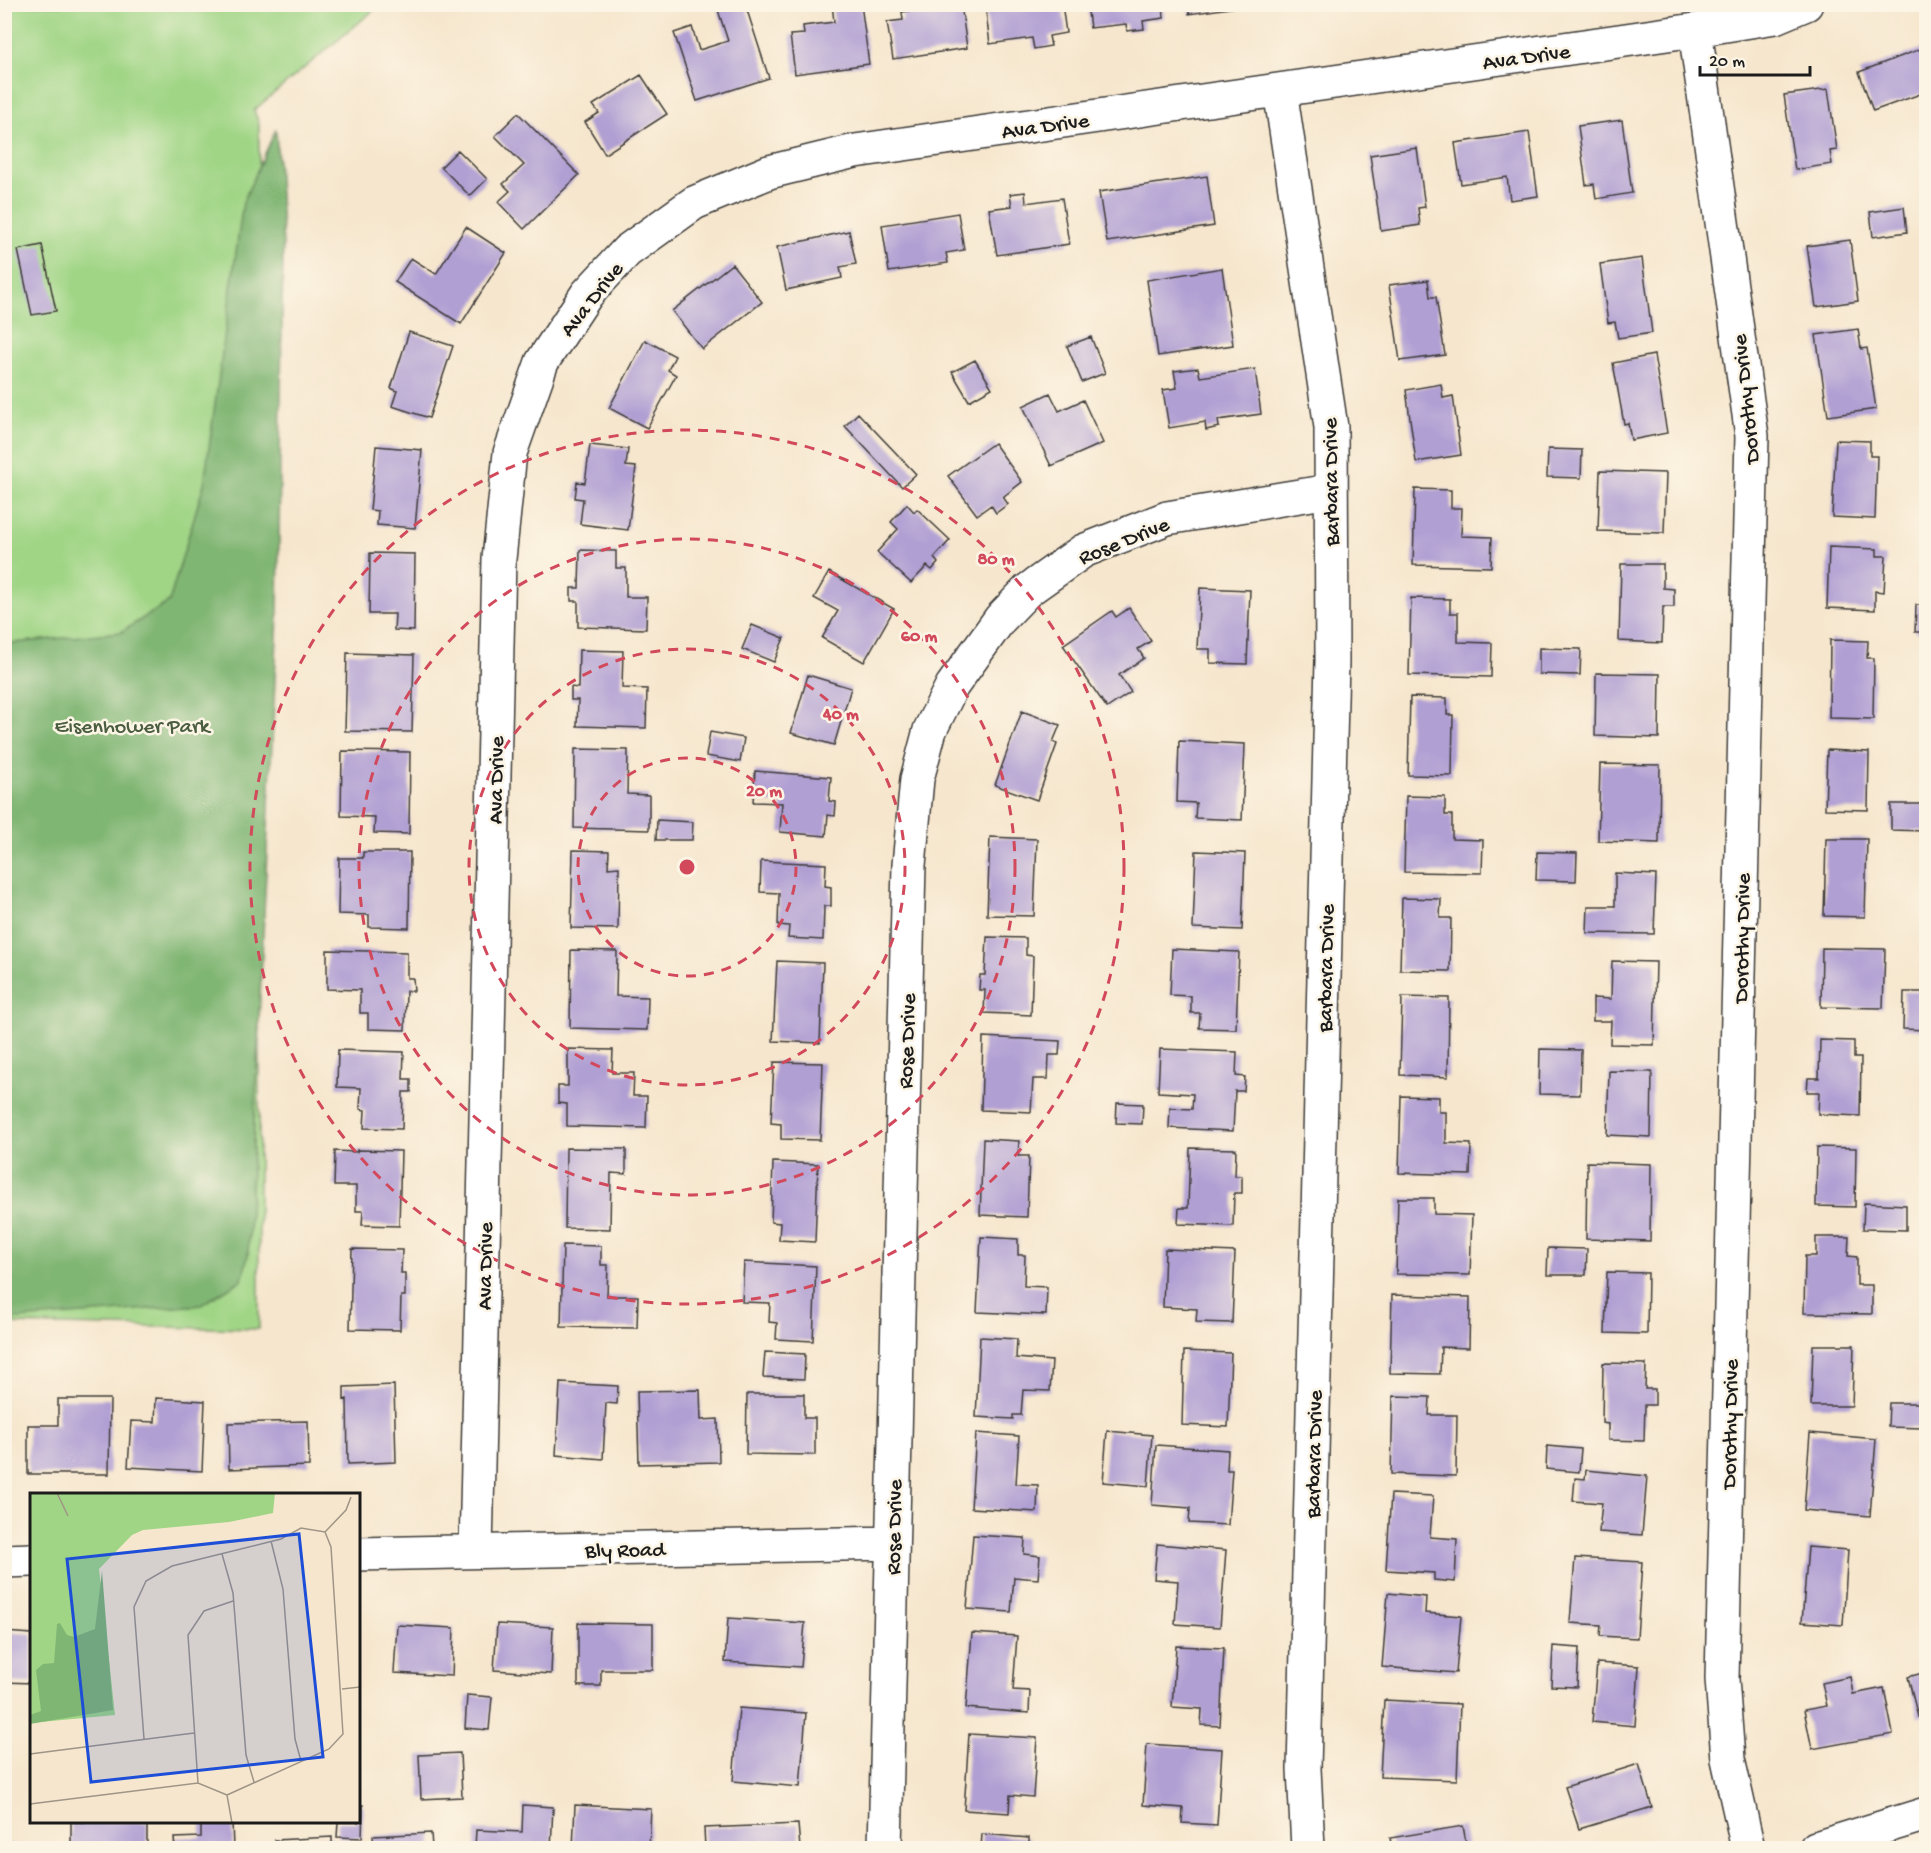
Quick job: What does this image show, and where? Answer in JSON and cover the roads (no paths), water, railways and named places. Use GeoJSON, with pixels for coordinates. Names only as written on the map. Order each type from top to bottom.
{"type":"FeatureCollection","features":[{"type":"Feature","properties":{"kind":"street","name":"Ava Drive"},"geometry":{"type":"LineString","coordinates":[[476,1551],[499,559],[510,453],[542,362],[587,294],[627,251],[694,203],[769,172],[855,151],[1695,30],[1775,17],[1806,4]]}},
{"type":"Feature","properties":{"kind":"street","name":"Dorothy Drive"},"geometry":{"type":"LineString","coordinates":[[1695,30],[1752,436],[1722,1679],[1728,1759],[1748,1848]]}},
{"type":"Feature","properties":{"kind":"street","name":"Barbara Drive"},"geometry":{"type":"LineString","coordinates":[[1280,90],[1331,427],[1332,661],[1304,1769],[1308,1848]]}},
{"type":"Feature","properties":{"kind":"street","name":"Rose Drive"},"geometry":{"type":"LineString","coordinates":[[885,1848],[909,865],[917,779],[930,730],[952,686],[1000,619],[1028,590],[1083,551],[1167,518],[1330,492]]}},
{"type":"Feature","properties":{"kind":"street","name":"Bly Road"},"geometry":{"type":"LineString","coordinates":[[360,1554],[891,1543]]}},
{"type":"Feature","properties":{"kind":"street"},"geometry":{"type":"LineString","coordinates":[[4,1561],[30,1560]]}},
{"type":"Feature","properties":{"kind":"street"},"geometry":{"type":"LineString","coordinates":[[1816,1848],[1926,1814]]}},
{"type":"Feature","properties":{"kind":"park label","name":"Eisenhower Park"},"geometry":{"type":"Point","coordinates":[132,724]}}]}
